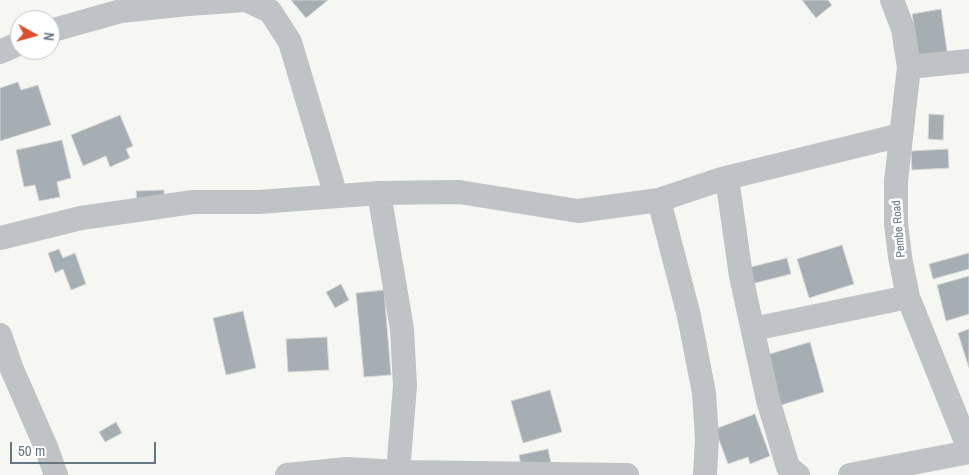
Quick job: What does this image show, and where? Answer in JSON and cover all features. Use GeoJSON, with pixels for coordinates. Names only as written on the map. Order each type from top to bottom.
{"type":"FeatureCollection","features":[{"type":"Feature","properties":{"kind":"street"},"geometry":{"type":"LineString","coordinates":[[60,27],[118,5],[247,0],[270,11],[290,42],[336,196]]}},
{"type":"Feature","properties":{"kind":"street","name":"Pembe Road"},"geometry":{"type":"LineString","coordinates":[[892,0],[903,28],[909,67],[896,181],[896,222],[908,297],[964,422],[969,450]]}},
{"type":"Feature","properties":{"kind":"street"},"geometry":{"type":"LineString","coordinates":[[909,67],[969,61]]}},
{"type":"Feature","properties":{"kind":"street"},"geometry":{"type":"LineString","coordinates":[[0,238],[81,218],[193,202],[259,202],[379,193],[459,192],[578,211],[659,200],[727,178],[901,134]]}},
{"type":"Feature","properties":{"kind":"street"},"geometry":{"type":"LineString","coordinates":[[727,178],[741,276],[768,400],[788,466],[798,475]]}},
{"type":"Feature","properties":{"kind":"street"},"geometry":{"type":"LineString","coordinates":[[379,193],[402,329],[406,386],[398,472]]}},
{"type":"Feature","properties":{"kind":"street"},"geometry":{"type":"LineString","coordinates":[[659,200],[689,316],[704,393],[708,438],[704,475]]}},
{"type":"Feature","properties":{"kind":"street"},"geometry":{"type":"LineString","coordinates":[[753,329],[908,297]]}},
{"type":"Feature","properties":{"kind":"street"},"geometry":{"type":"LineString","coordinates":[[0,335],[11,367],[46,447],[56,475]]}},
{"type":"Feature","properties":{"kind":"street"},"geometry":{"type":"LineString","coordinates":[[850,475],[969,450]]}},
{"type":"Feature","properties":{"kind":"street"},"geometry":{"type":"LineString","coordinates":[[287,475],[347,469],[398,472],[627,475]]}},
{"type":"Feature","properties":{"kind":"building"},"geometry":{"type":"Polygon","coordinates":[[[291,0],[328,0],[306,18],[291,0]]]}},
{"type":"Feature","properties":{"kind":"building"},"geometry":{"type":"Polygon","coordinates":[[[802,0],[828,0],[832,5],[816,18],[802,0]]]}},
{"type":"Feature","properties":{"kind":"building"},"geometry":{"type":"Polygon","coordinates":[[[941,9],[948,58],[920,63],[912,14],[941,9]]]}},
{"type":"Feature","properties":{"kind":"building"},"geometry":{"type":"Polygon","coordinates":[[[18,82],[21,90],[38,85],[51,125],[0,141],[0,88],[18,82]]]}},
{"type":"Feature","properties":{"kind":"building"},"geometry":{"type":"Polygon","coordinates":[[[929,114],[944,115],[943,140],[928,139],[929,114]]]}},
{"type":"Feature","properties":{"kind":"building"},"geometry":{"type":"Polygon","coordinates":[[[120,115],[133,146],[126,149],[130,158],[110,167],[106,156],[83,166],[71,135],[120,115]]]}},
{"type":"Feature","properties":{"kind":"building"},"geometry":{"type":"Polygon","coordinates":[[[62,140],[71,178],[57,182],[60,197],[39,201],[35,185],[24,187],[16,150],[62,140]]]}},
{"type":"Feature","properties":{"kind":"building"},"geometry":{"type":"Polygon","coordinates":[[[948,149],[949,168],[912,170],[911,151],[948,149]]]}},
{"type":"Feature","properties":{"kind":"building"},"geometry":{"type":"Polygon","coordinates":[[[164,190],[164,202],[137,203],[136,191],[164,190]]]}},
{"type":"Feature","properties":{"kind":"building"},"geometry":{"type":"Polygon","coordinates":[[[842,245],[854,284],[809,298],[797,259],[842,245]]]}},
{"type":"Feature","properties":{"kind":"building"},"geometry":{"type":"Polygon","coordinates":[[[59,249],[63,258],[75,253],[86,284],[71,290],[63,269],[55,273],[48,253],[59,249]]]}},
{"type":"Feature","properties":{"kind":"building"},"geometry":{"type":"Polygon","coordinates":[[[969,253],[969,269],[933,279],[929,264],[969,253]]]}},
{"type":"Feature","properties":{"kind":"building"},"geometry":{"type":"Polygon","coordinates":[[[787,258],[791,274],[751,284],[747,268],[787,258]]]}},
{"type":"Feature","properties":{"kind":"building"},"geometry":{"type":"Polygon","coordinates":[[[969,276],[969,314],[946,321],[937,285],[969,276]]]}},
{"type":"Feature","properties":{"kind":"building"},"geometry":{"type":"Polygon","coordinates":[[[341,284],[349,300],[335,308],[326,292],[341,284]]]}},
{"type":"Feature","properties":{"kind":"building"},"geometry":{"type":"Polygon","coordinates":[[[384,290],[391,375],[364,377],[356,293],[384,290]]]}},
{"type":"Feature","properties":{"kind":"building"},"geometry":{"type":"Polygon","coordinates":[[[243,311],[256,368],[226,375],[213,318],[243,311]]]}},
{"type":"Feature","properties":{"kind":"building"},"geometry":{"type":"Polygon","coordinates":[[[969,329],[969,368],[958,333],[969,329]]]}},
{"type":"Feature","properties":{"kind":"building"},"geometry":{"type":"Polygon","coordinates":[[[327,337],[329,370],[288,372],[286,339],[327,337]]]}},
{"type":"Feature","properties":{"kind":"building"},"geometry":{"type":"Polygon","coordinates":[[[810,342],[824,392],[778,406],[763,356],[810,342]]]}},
{"type":"Feature","properties":{"kind":"building"},"geometry":{"type":"Polygon","coordinates":[[[550,390],[562,432],[523,443],[511,401],[550,390]]]}},
{"type":"Feature","properties":{"kind":"building"},"geometry":{"type":"Polygon","coordinates":[[[755,414],[770,456],[750,464],[748,457],[728,464],[715,429],[755,414]]]}},
{"type":"Feature","properties":{"kind":"building"},"geometry":{"type":"Polygon","coordinates":[[[116,422],[122,433],[105,442],[99,432],[116,422]]]}},
{"type":"Feature","properties":{"kind":"building"},"geometry":{"type":"Polygon","coordinates":[[[548,449],[551,463],[522,469],[519,455],[548,449]]]}}]}
